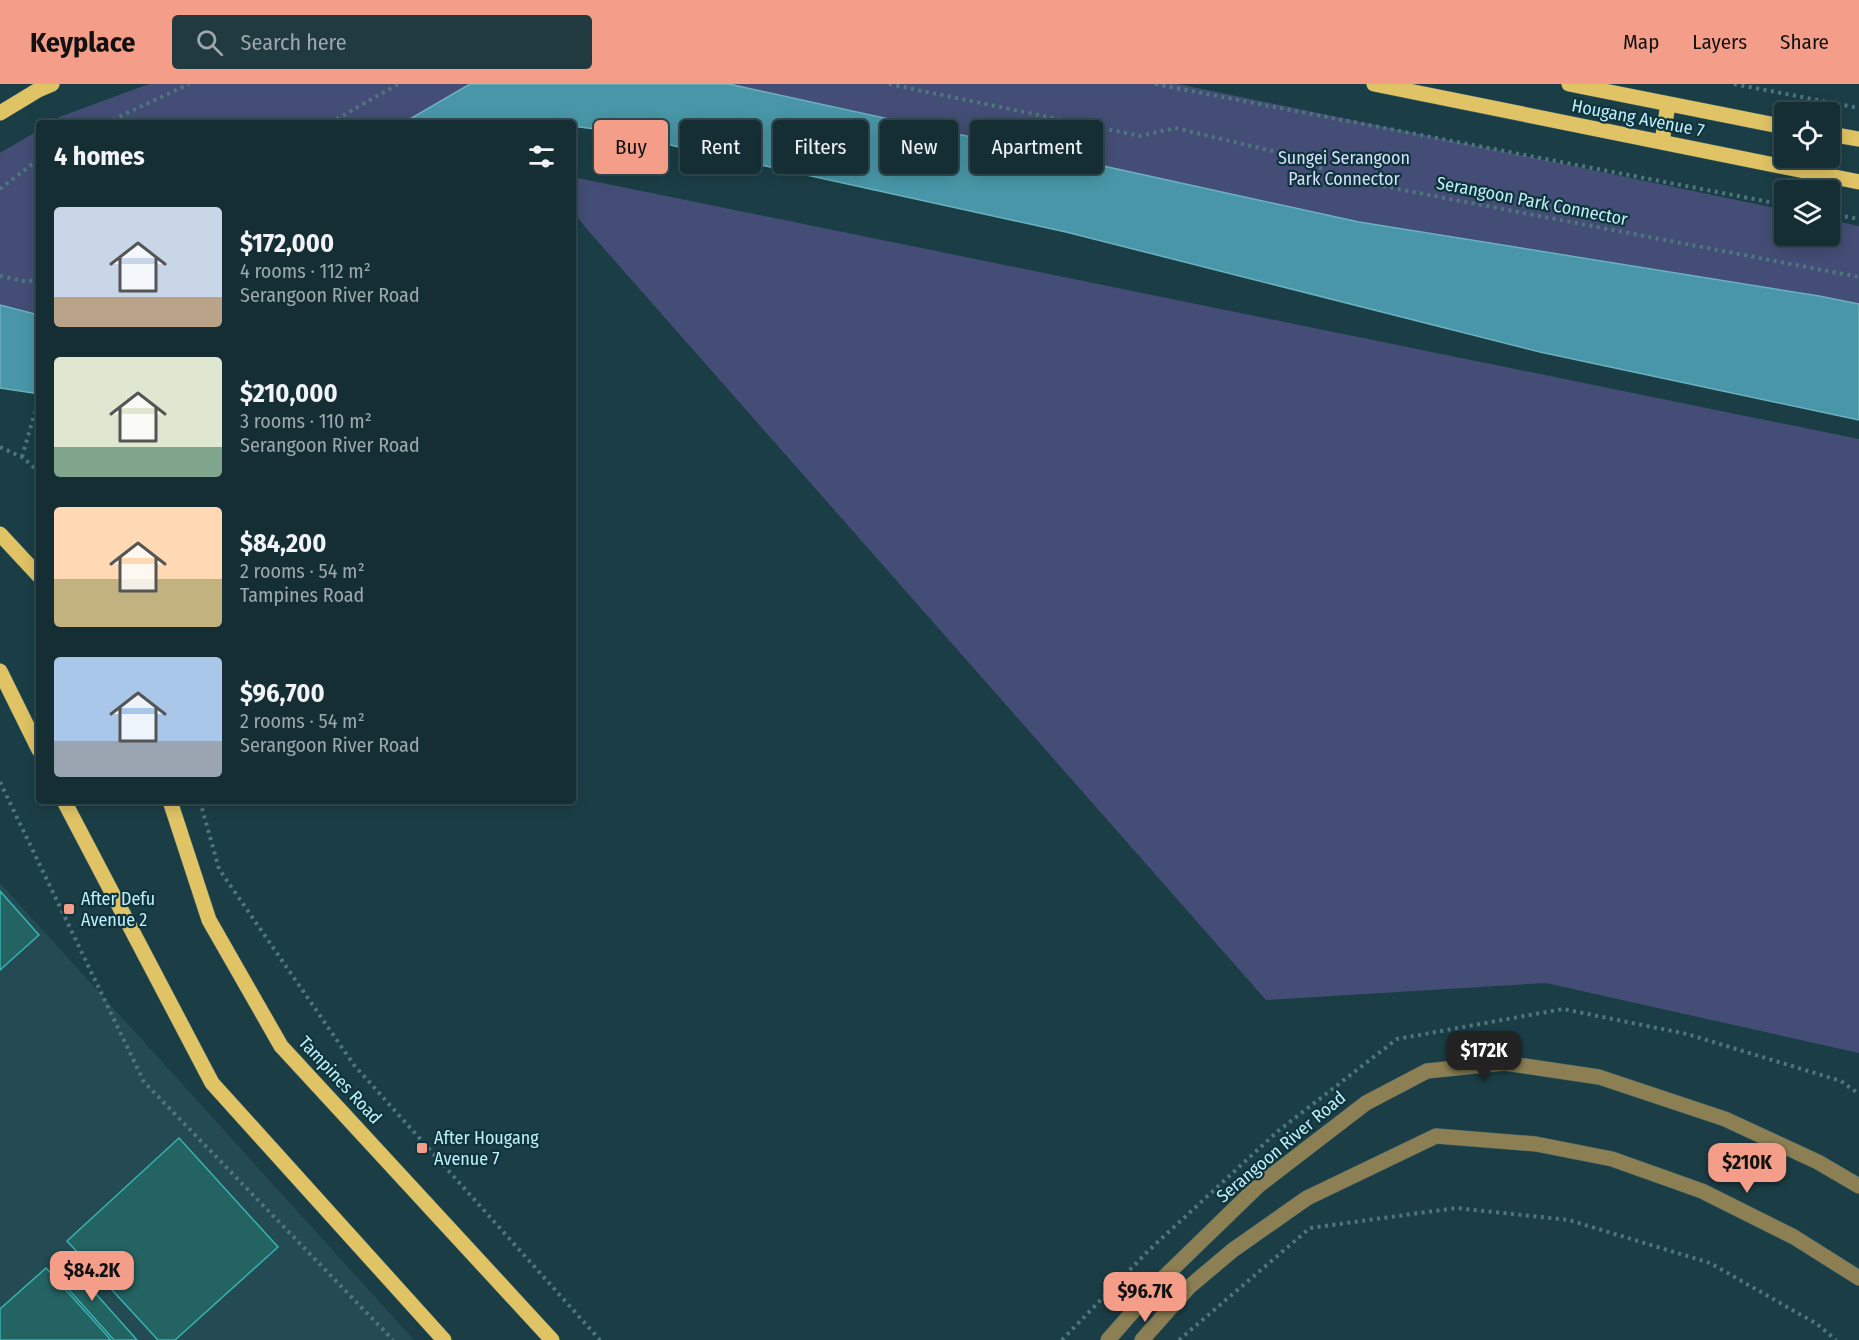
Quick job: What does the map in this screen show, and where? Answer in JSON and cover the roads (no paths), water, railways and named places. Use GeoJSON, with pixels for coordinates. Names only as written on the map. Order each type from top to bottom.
{"type":"FeatureCollection","features":[{"type":"Feature","properties":{"kind":"main road"},"geometry":{"type":"LineString","coordinates":[[0,113],[52,84]]}},
{"type":"Feature","properties":{"kind":"main road","name":"Hougang Avenue 7"},"geometry":{"type":"LineString","coordinates":[[1374,84],[1859,182]]}},
{"type":"Feature","properties":{"kind":"main road","name":"Hougang Avenue 7"},"geometry":{"type":"LineString","coordinates":[[1569,84],[1774,125]]}},
{"type":"Feature","properties":{"kind":"main road"},"geometry":{"type":"LineString","coordinates":[[1662,142],[1668,104]]}},
{"type":"Feature","properties":{"kind":"main road"},"geometry":{"type":"LineString","coordinates":[[1840,136],[1859,139]]}},
{"type":"Feature","properties":{"kind":"main road"},"geometry":{"type":"LineString","coordinates":[[0,534],[36,573]]}},
{"type":"Feature","properties":{"kind":"main road"},"geometry":{"type":"LineString","coordinates":[[0,671],[36,744]]}},
{"type":"Feature","properties":{"kind":"main road"},"geometry":{"type":"LineString","coordinates":[[66,804],[212,1083],[444,1340]]}},
{"type":"Feature","properties":{"kind":"main road","name":"Tampines Road"},"geometry":{"type":"LineString","coordinates":[[171,804],[208,920],[282,1046],[552,1340]]}},
{"type":"Feature","properties":{"kind":"street","name":"Serangoon River Road"},"geometry":{"type":"LineString","coordinates":[[1108,1340],[1157,1284],[1258,1186],[1365,1103],[1427,1071],[1504,1063],[1599,1077],[1725,1119],[1818,1162],[1859,1186]]}},
{"type":"Feature","properties":{"kind":"street"},"geometry":{"type":"LineString","coordinates":[[1142,1340],[1189,1287],[1233,1250],[1298,1204],[1436,1136],[1536,1144],[1612,1159],[1702,1191],[1794,1237],[1859,1278]]}},
{"type":"Feature","properties":{"kind":"place","name":"After Defu Avenue 2"},"geometry":{"type":"Point","coordinates":[69,909]}},
{"type":"Feature","properties":{"kind":"place","name":"After Hougang Avenue 7"},"geometry":{"type":"Point","coordinates":[422,1148]}},
{"type":"Feature","properties":{"kind":"park label","name":"Sungei Serangoon Park Connector"},"geometry":{"type":"Point","coordinates":[1344,168]}}]}
